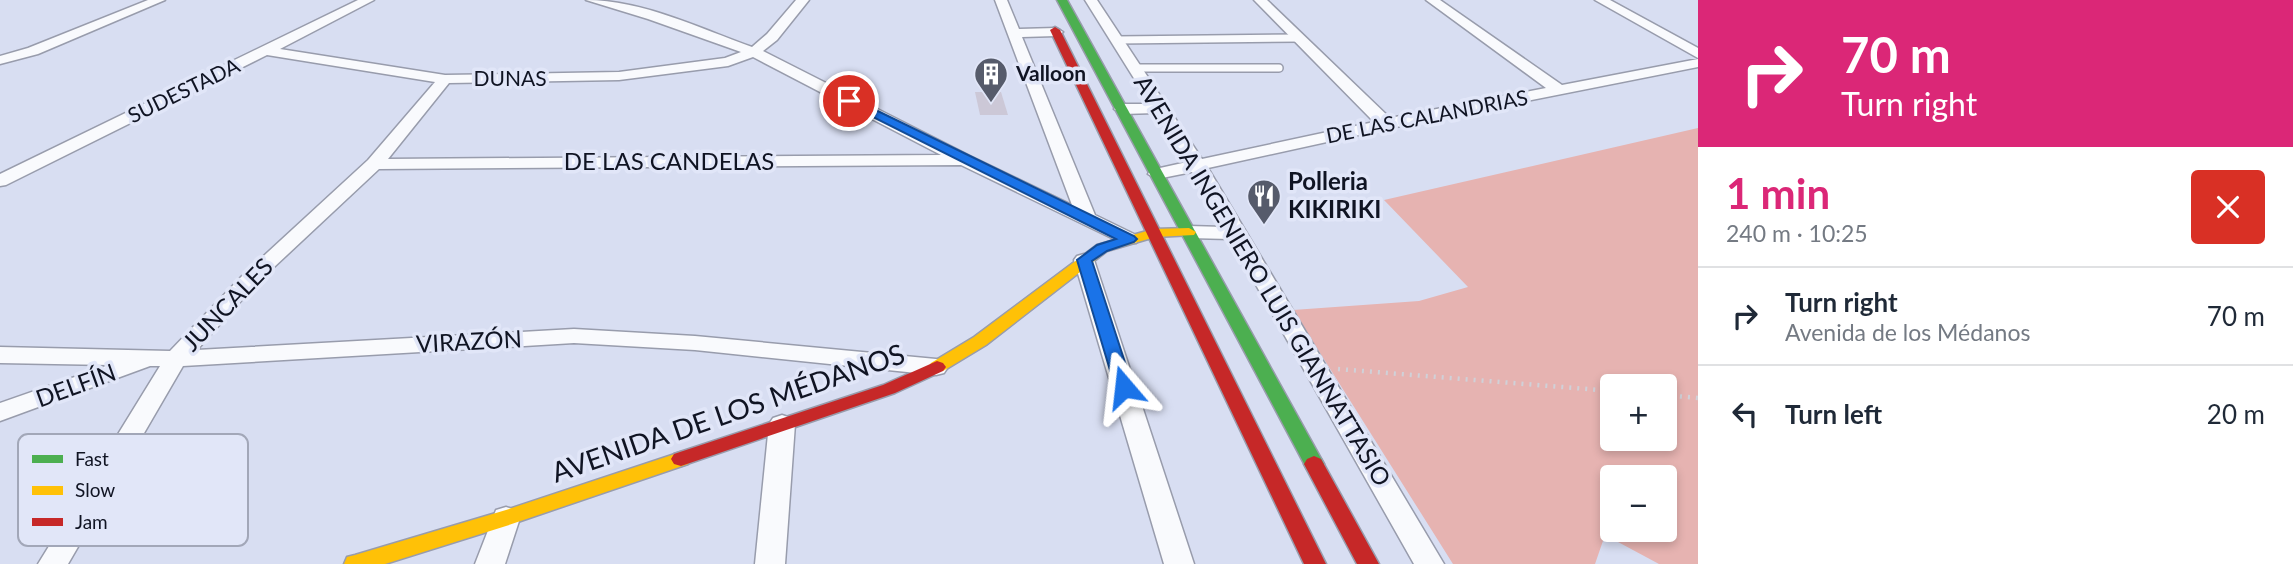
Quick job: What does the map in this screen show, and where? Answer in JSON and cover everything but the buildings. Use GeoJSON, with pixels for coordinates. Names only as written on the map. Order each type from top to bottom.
{"type":"FeatureCollection","features":[{"type":"Feature","properties":{"kind":"main road","name":"AVENIDA INGENIERO LUIS GIANNATTASIO"},"geometry":{"type":"LineString","coordinates":[[1062,0],[1368,564]]}},
{"type":"Feature","properties":{"kind":"main road"},"geometry":{"type":"LineString","coordinates":[[1045,11],[1315,564]]}},
{"type":"Feature","properties":{"kind":"main road","name":"AVENIDA DE LOS MÉDANOS"},"geometry":{"type":"LineString","coordinates":[[355,564],[506,519],[889,389],[936,367],[980,341],[1102,248],[1154,233],[1189,232]]}},
{"type":"Feature","properties":{"kind":"street"},"geometry":{"type":"LineString","coordinates":[[0,60],[33,51],[159,0]]}},
{"type":"Feature","properties":{"kind":"street","name":"SUDESTADA"},"geometry":{"type":"LineString","coordinates":[[0,181],[368,0]]}},
{"type":"Feature","properties":{"kind":"street"},"geometry":{"type":"LineString","coordinates":[[592,0],[653,16],[754,52],[964,160],[1129,239]]}},
{"type":"Feature","properties":{"kind":"street"},"geometry":{"type":"LineString","coordinates":[[754,52],[772,37],[803,0]]}},
{"type":"Feature","properties":{"kind":"street"},"geometry":{"type":"LineString","coordinates":[[1000,0],[1087,219]]}},
{"type":"Feature","properties":{"kind":"street","name":"AVENIDA INGENIERO LUIS GIANNATTASIO"},"geometry":{"type":"LineString","coordinates":[[1091,0],[1197,164],[1429,564]]}},
{"type":"Feature","properties":{"kind":"street"},"geometry":{"type":"LineString","coordinates":[[1260,0],[1386,124]]}},
{"type":"Feature","properties":{"kind":"street"},"geometry":{"type":"LineString","coordinates":[[1432,0],[1559,90]]}},
{"type":"Feature","properties":{"kind":"street"},"geometry":{"type":"LineString","coordinates":[[1601,0],[1698,54]]}},
{"type":"Feature","properties":{"kind":"street"},"geometry":{"type":"LineString","coordinates":[[1014,33],[1056,32]]}},
{"type":"Feature","properties":{"kind":"street","name":"DUNAS"},"geometry":{"type":"LineString","coordinates":[[266,51],[446,79],[619,76],[728,62],[754,52]]}},
{"type":"Feature","properties":{"kind":"street","name":"DE LAS CALANDRIAS"},"geometry":{"type":"LineString","coordinates":[[1157,174],[1386,124],[1698,63]]}},
{"type":"Feature","properties":{"kind":"street"},"geometry":{"type":"LineString","coordinates":[[1099,68],[1135,68]]}},
{"type":"Feature","properties":{"kind":"street","name":"JUNCALES"},"geometry":{"type":"LineString","coordinates":[[123,434],[164,359],[374,164],[446,79]]}},
{"type":"Feature","properties":{"kind":"street"},"geometry":{"type":"LineString","coordinates":[[1122,109],[1161,108]]}},
{"type":"Feature","properties":{"kind":"street","name":"DE LAS CANDELAS"},"geometry":{"type":"LineString","coordinates":[[374,164],[964,160]]}},
{"type":"Feature","properties":{"kind":"street"},"geometry":{"type":"LineString","coordinates":[[1189,232],[1236,233]]}},
{"type":"Feature","properties":{"kind":"street"},"geometry":{"type":"LineString","coordinates":[[1084,260],[1179,564]]}},
{"type":"Feature","properties":{"kind":"street","name":"VIRAZÓN"},"geometry":{"type":"LineString","coordinates":[[0,355],[164,359],[574,336],[695,344],[936,367]]}},
{"type":"Feature","properties":{"kind":"street","name":"DELFÍN"},"geometry":{"type":"LineString","coordinates":[[0,412],[164,359]]}},
{"type":"Feature","properties":{"kind":"street"},"geometry":{"type":"LineString","coordinates":[[770,564],[782,424]]}},
{"type":"Feature","properties":{"kind":"street"},"geometry":{"type":"LineString","coordinates":[[490,564],[506,519]]}},
{"type":"Feature","properties":{"kind":"street","name":"JUNCALES"},"geometry":{"type":"LineString","coordinates":[[53,564],[63,546]]}},
{"type":"Feature","properties":{"kind":"lane"},"geometry":{"type":"LineString","coordinates":[[1117,40],[1299,38]]}},
{"type":"Feature","properties":{"kind":"lane"},"geometry":{"type":"LineString","coordinates":[[1135,68],[1279,68]]}},
{"type":"Feature","properties":{"kind":"path"},"geometry":{"type":"LineString","coordinates":[[1314,368],[1600,390]]}},
{"type":"Feature","properties":{"kind":"path"},"geometry":{"type":"LineString","coordinates":[[1677,396],[1698,398]]}},
{"type":"Feature","properties":{"kind":"shaded area"},"geometry":{"type":"Polygon","coordinates":[[[1698,128],[1698,564],[1659,564],[1618,542],[1677,542],[1677,465],[1600,465],[1600,542],[1603,542],[1595,564],[1453,564],[1293,310],[1419,301],[1468,287],[1384,200],[1698,128]]]}},
{"type":"Feature","properties":{"kind":"traffic: fast"},"geometry":{"type":"LineString","coordinates":[[1062,0],[1314,464]]}},
{"type":"Feature","properties":{"kind":"traffic: slow"},"geometry":{"type":"LineString","coordinates":[[937,367],[980,341],[1102,248],[1154,233],[1189,232]]}},
{"type":"Feature","properties":{"kind":"traffic: slow"},"geometry":{"type":"LineString","coordinates":[[355,564],[506,518],[681,459]]}},
{"type":"Feature","properties":{"kind":"traffic: jam"},"geometry":{"type":"LineString","coordinates":[[1055,30],[1315,564]]}},
{"type":"Feature","properties":{"kind":"traffic: jam"},"geometry":{"type":"LineString","coordinates":[[681,459],[889,389],[937,367]]}},
{"type":"Feature","properties":{"kind":"traffic: jam"},"geometry":{"type":"LineString","coordinates":[[1314,464],[1368,564]]}},
{"type":"Feature","properties":{"kind":"place","name":"Valloon"},"geometry":{"type":"Point","coordinates":[991,104]}},
{"type":"Feature","properties":{"kind":"place","name":"Polleria KIKIRIKI"},"geometry":{"type":"Point","coordinates":[1264,226]}},
{"type":"Feature","properties":{"kind":"route"},"geometry":{"type":"LineString","coordinates":[[849,101],[1129,239],[1102,248],[1084,260],[1124,387]]}}]}
